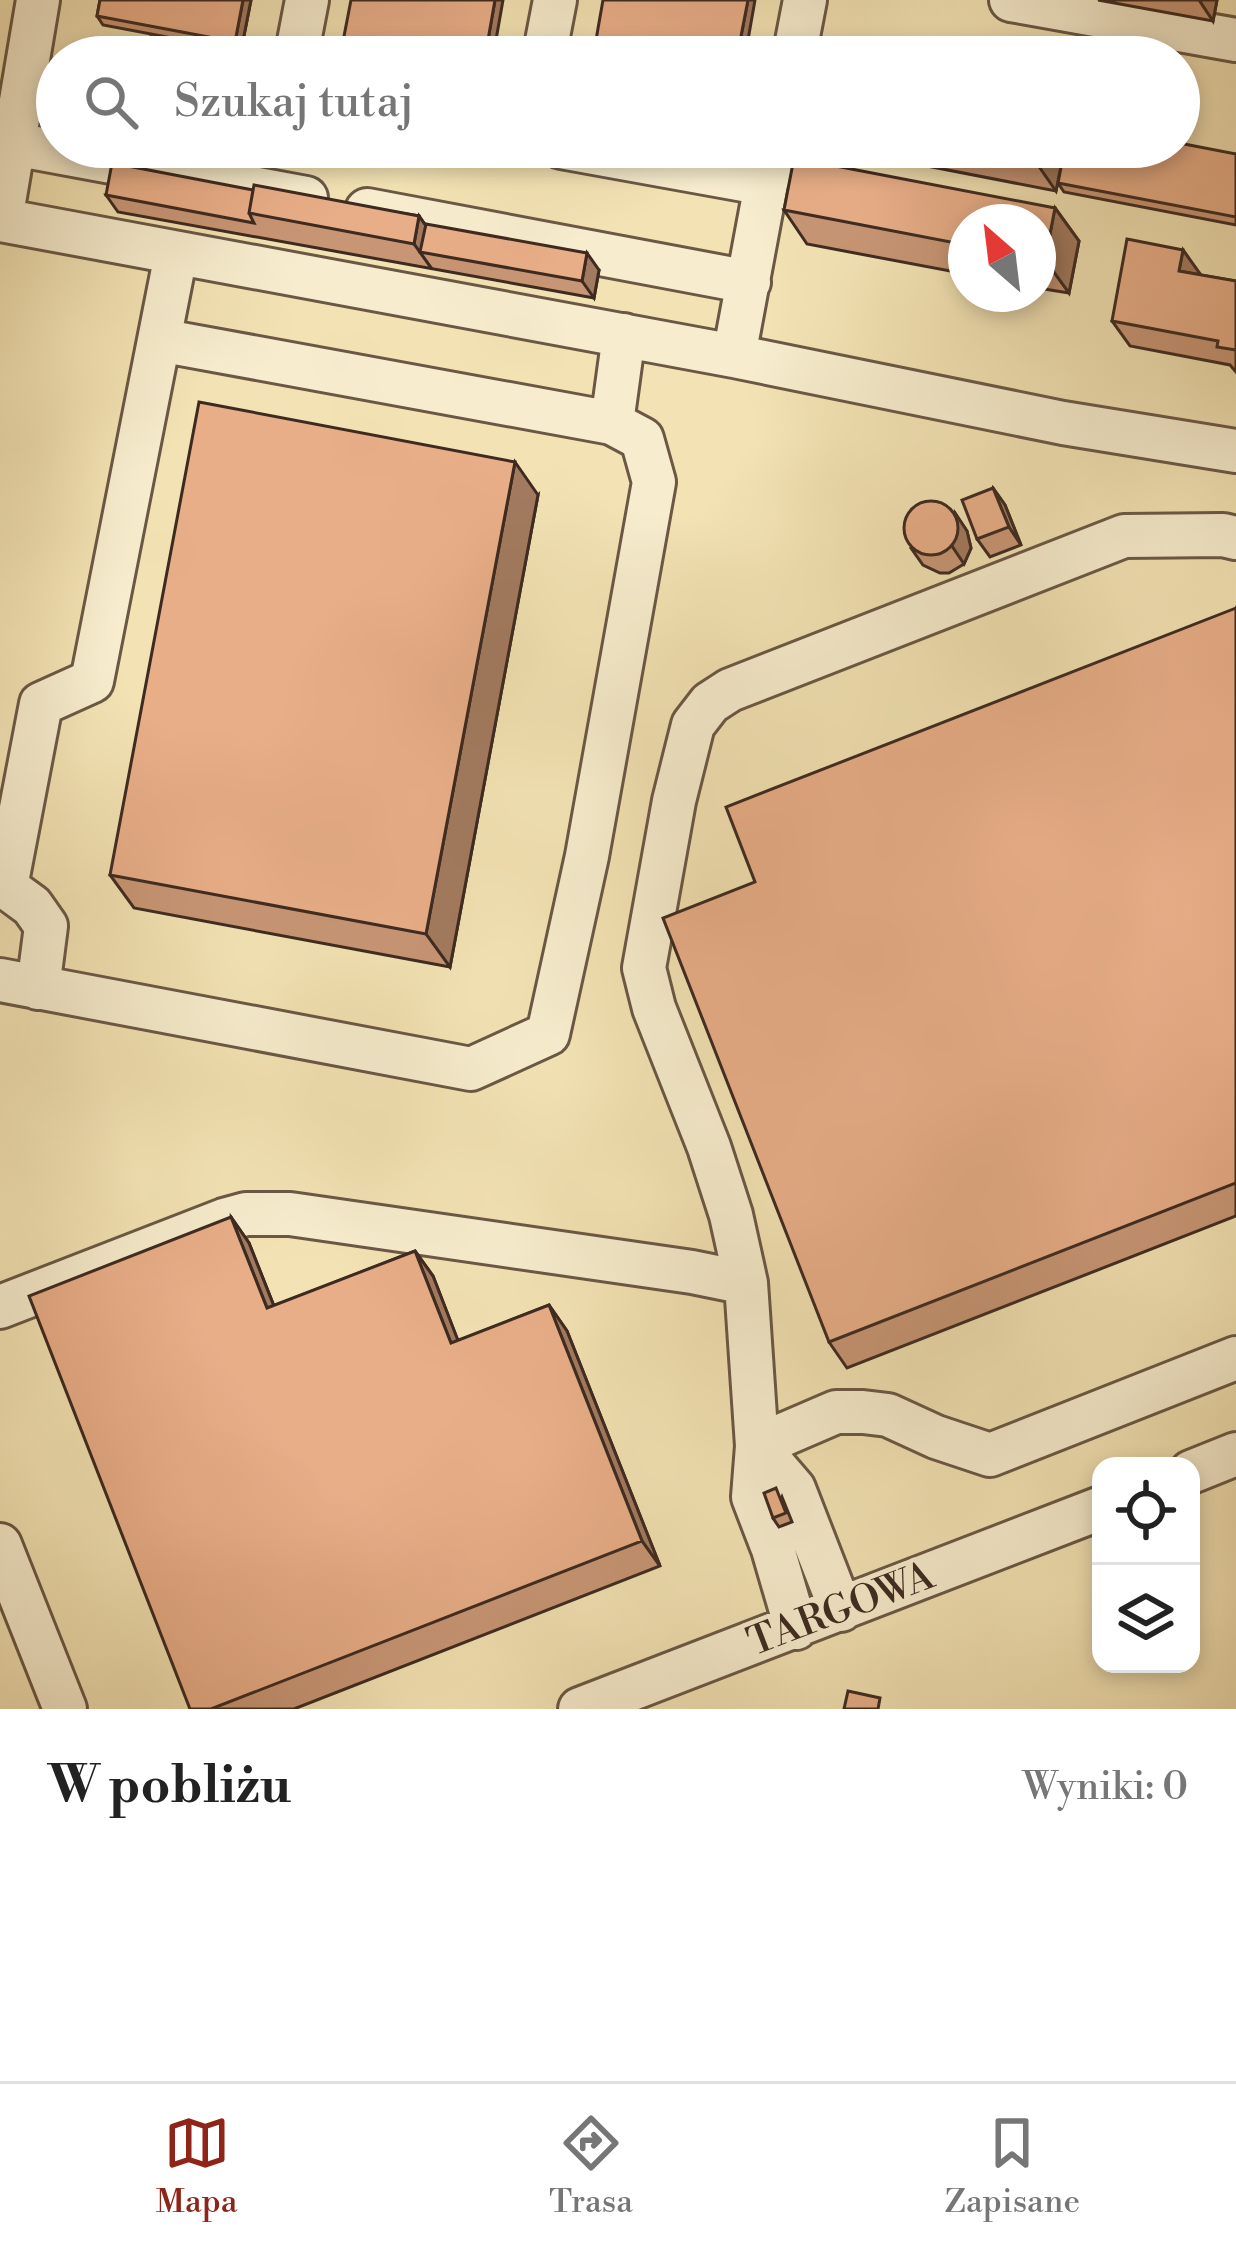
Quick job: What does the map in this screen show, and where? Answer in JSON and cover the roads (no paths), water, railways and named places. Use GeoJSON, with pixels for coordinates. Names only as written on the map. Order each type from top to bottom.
{"type":"FeatureCollection","features":[{"type":"Feature","properties":{"kind":"street"},"geometry":{"type":"LineString","coordinates":[[38,0],[45,36]]}},
{"type":"Feature","properties":{"kind":"street"},"geometry":{"type":"LineString","coordinates":[[174,36],[180,0]]}},
{"type":"Feature","properties":{"kind":"street"},"geometry":{"type":"LineString","coordinates":[[300,36],[307,0]]}},
{"type":"Feature","properties":{"kind":"street"},"geometry":{"type":"LineString","coordinates":[[548,36],[555,0]]}},
{"type":"Feature","properties":{"kind":"street"},"geometry":{"type":"LineString","coordinates":[[798,36],[805,0]]}},
{"type":"Feature","properties":{"kind":"street"},"geometry":{"type":"LineString","coordinates":[[1011,0],[1236,40]]}},
{"type":"Feature","properties":{"kind":"street"},"geometry":{"type":"LineString","coordinates":[[36,85],[14,144],[1,221],[624,335],[1064,423],[1236,451]]}},
{"type":"Feature","properties":{"kind":"street"},"geometry":{"type":"LineString","coordinates":[[14,144],[36,148]]}},
{"type":"Feature","properties":{"kind":"street"},"geometry":{"type":"LineString","coordinates":[[142,168],[749,282]]}},
{"type":"Feature","properties":{"kind":"street"},"geometry":{"type":"LineString","coordinates":[[734,356],[772,168]]}},
{"type":"Feature","properties":{"kind":"street"},"geometry":{"type":"LineString","coordinates":[[159,340],[612,423],[642,439],[654,482],[587,856],[548,1034],[471,1069],[19,984],[46,926],[32,907],[6,887],[40,704],[92,681],[159,340],[176,254]]}},
{"type":"Feature","properties":{"kind":"street"},"geometry":{"type":"LineString","coordinates":[[612,423],[624,335]]}},
{"type":"Feature","properties":{"kind":"street"},"geometry":{"type":"LineString","coordinates":[[796,1628],[753,1497],[757,1446],[746,1283],[721,1180],[654,1008],[644,968],[693,724],[710,703],[730,690],[1124,536],[1236,538]]}},
{"type":"Feature","properties":{"kind":"street"},"geometry":{"type":"LineString","coordinates":[[0,1307],[224,1220],[264,1212],[746,1283]]}},
{"type":"Feature","properties":{"kind":"street"},"geometry":{"type":"LineString","coordinates":[[757,1446],[836,1412],[863,1412],[888,1415],[990,1455],[1236,1358]]}},
{"type":"Feature","properties":{"kind":"street"},"geometry":{"type":"LineString","coordinates":[[757,1446],[794,1489],[841,1610]]}},
{"type":"Feature","properties":{"kind":"street"},"geometry":{"type":"LineString","coordinates":[[1200,1468],[1236,1454]]}},
{"type":"Feature","properties":{"kind":"street","name":"TARGOWA"},"geometry":{"type":"LineString","coordinates":[[580,1709],[1092,1512]]}},
{"type":"Feature","properties":{"kind":"street"},"geometry":{"type":"LineString","coordinates":[[0,1545],[65,1709]]}}]}
